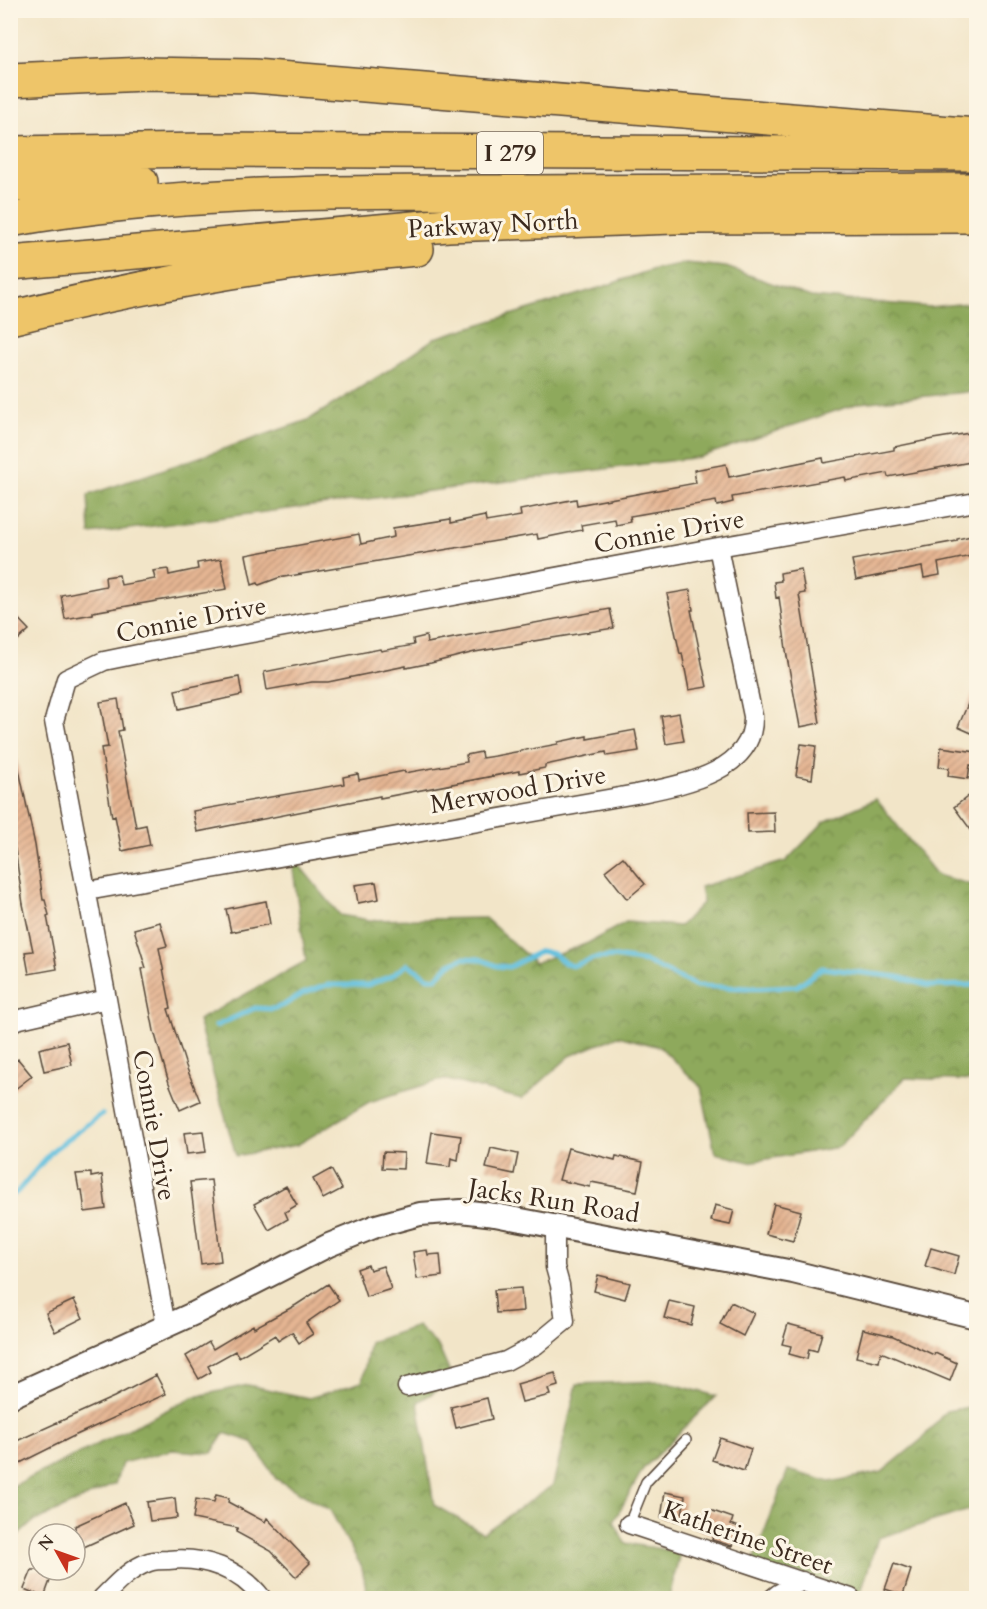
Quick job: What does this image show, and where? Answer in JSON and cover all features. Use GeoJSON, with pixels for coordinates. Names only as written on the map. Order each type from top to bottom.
{"type":"FeatureCollection","features":[{"type":"Feature","properties":{"kind":"highway"},"geometry":{"type":"LineString","coordinates":[[10,80],[145,74],[254,76],[976,135]]}},
{"type":"Feature","properties":{"kind":"highway","name":"I 279"},"geometry":{"type":"LineString","coordinates":[[10,153],[204,150],[976,154]]}},
{"type":"Feature","properties":{"kind":"highway"},"geometry":{"type":"LineString","coordinates":[[10,185],[265,179],[976,190]]}},
{"type":"Feature","properties":{"kind":"highway"},"geometry":{"type":"LineString","coordinates":[[10,192],[105,183]]}},
{"type":"Feature","properties":{"kind":"highway"},"geometry":{"type":"LineString","coordinates":[[10,220],[133,203],[298,194],[976,190]]}},
{"type":"Feature","properties":{"kind":"highway"},"geometry":{"type":"LineString","coordinates":[[10,318],[177,282],[335,257],[882,216]]}},
{"type":"Feature","properties":{"kind":"highway","name":"Parkway North"},"geometry":{"type":"LineString","coordinates":[[10,263],[448,225],[674,217],[976,216]]}},
{"type":"Feature","properties":{"kind":"street","name":"Connie Drive"},"geometry":{"type":"LineString","coordinates":[[166,1326],[54,722],[66,679],[104,661],[718,547],[976,502]]}},
{"type":"Feature","properties":{"kind":"street","name":"Merwood Drive"},"geometry":{"type":"LineString","coordinates":[[87,891],[636,794],[687,782],[715,772],[740,755],[752,736],[753,727],[753,716],[718,547]]}},
{"type":"Feature","properties":{"kind":"street"},"geometry":{"type":"LineString","coordinates":[[10,1024],[16,1020],[107,999]]}},
{"type":"Feature","properties":{"kind":"street","name":"Jacks Run Road"},"geometry":{"type":"LineString","coordinates":[[10,1397],[195,1313],[329,1245],[376,1226],[420,1214],[461,1211],[555,1227],[793,1272],[976,1317]]}},
{"type":"Feature","properties":{"kind":"street"},"geometry":{"type":"LineString","coordinates":[[407,1387],[506,1361],[536,1345],[565,1321],[555,1267],[555,1227]]}},
{"type":"Feature","properties":{"kind":"street","name":"Katherine Street"},"geometry":{"type":"LineString","coordinates":[[629,1524],[851,1599]]}},
{"type":"Feature","properties":{"kind":"street"},"geometry":{"type":"LineString","coordinates":[[102,1599],[126,1574],[151,1561],[188,1558],[223,1566],[256,1590],[262,1599]]}},
{"type":"Feature","properties":{"kind":"street"},"geometry":{"type":"LineString","coordinates":[[773,1599],[802,1581]]}},
{"type":"Feature","properties":{"kind":"lane"},"geometry":{"type":"LineString","coordinates":[[629,1524],[646,1482],[686,1440]]}},
{"type":"Feature","properties":{"kind":"green space"},"geometry":{"type":"Polygon","coordinates":[[[686,263],[726,267],[811,297],[930,307],[976,302],[976,391],[859,403],[700,457],[90,534],[88,495],[308,420],[435,338],[654,269],[686,263]]]}},
{"type":"Feature","properties":{"kind":"green space"},"geometry":{"type":"Polygon","coordinates":[[[876,799],[937,875],[976,886],[976,1081],[905,1078],[839,1147],[749,1162],[715,1153],[701,1087],[660,1047],[618,1036],[570,1056],[522,1099],[444,1079],[369,1102],[297,1145],[236,1156],[198,1020],[306,961],[291,855],[340,915],[369,920],[485,918],[535,963],[588,943],[626,922],[680,926],[703,902],[700,887],[786,861],[824,822],[876,799]]]}},
{"type":"Feature","properties":{"kind":"green space"},"geometry":{"type":"Polygon","coordinates":[[[417,1326],[438,1346],[453,1380],[418,1402],[434,1505],[483,1533],[553,1485],[577,1384],[661,1381],[716,1396],[643,1469],[614,1521],[625,1543],[680,1552],[669,1598],[368,1598],[362,1568],[330,1510],[276,1479],[252,1442],[224,1433],[212,1453],[172,1450],[122,1463],[115,1484],[33,1522],[27,1522],[27,1527],[11,1542],[11,1487],[193,1397],[248,1385],[309,1398],[362,1382],[370,1342],[417,1326]]]}},
{"type":"Feature","properties":{"kind":"green space"},"geometry":{"type":"Polygon","coordinates":[[[975,1406],[976,1508],[878,1538],[860,1595],[804,1574],[751,1567],[788,1470],[830,1482],[882,1472],[922,1439],[946,1411],[975,1406]]]}},
{"type":"Feature","properties":{"kind":"building"},"geometry":{"type":"Polygon","coordinates":[[[976,432],[976,461],[888,477],[887,473],[846,481],[845,477],[732,497],[733,502],[717,506],[716,501],[630,516],[631,522],[616,525],[615,519],[581,525],[582,530],[538,539],[537,534],[278,578],[259,585],[258,583],[252,585],[246,555],[359,534],[361,544],[394,537],[393,528],[451,519],[451,523],[485,516],[486,522],[521,516],[520,510],[576,499],[577,505],[696,483],[694,470],[726,464],[729,477],[823,458],[824,463],[976,432]]]}},
{"type":"Feature","properties":{"kind":"building"},"geometry":{"type":"Polygon","coordinates":[[[976,535],[976,555],[938,563],[940,575],[924,578],[922,567],[856,580],[852,560],[957,541],[957,539],[976,535]]]}},
{"type":"Feature","properties":{"kind":"building"},"geometry":{"type":"Polygon","coordinates":[[[221,559],[227,589],[65,619],[61,595],[106,586],[105,577],[119,575],[121,585],[155,579],[153,571],[168,569],[169,575],[198,569],[197,563],[221,559]]]}},
{"type":"Feature","properties":{"kind":"building"},"geometry":{"type":"Polygon","coordinates":[[[801,569],[805,593],[799,594],[820,723],[800,727],[779,597],[776,598],[774,582],[781,581],[780,573],[801,569]]]}},
{"type":"Feature","properties":{"kind":"building"},"geometry":{"type":"Polygon","coordinates":[[[690,590],[693,610],[691,610],[707,687],[689,690],[667,594],[690,590]]]}},
{"type":"Feature","properties":{"kind":"building"},"geometry":{"type":"Polygon","coordinates":[[[610,609],[614,628],[522,643],[328,682],[312,682],[267,690],[264,672],[380,649],[381,651],[414,645],[413,639],[426,636],[427,643],[610,609]]]}},
{"type":"Feature","properties":{"kind":"building"},"geometry":{"type":"Polygon","coordinates":[[[10,610],[29,630],[10,647],[10,610]]]}},
{"type":"Feature","properties":{"kind":"building"},"geometry":{"type":"Polygon","coordinates":[[[239,677],[242,695],[179,709],[175,690],[239,677]]]}},
{"type":"Feature","properties":{"kind":"building"},"geometry":{"type":"Polygon","coordinates":[[[976,685],[976,735],[958,727],[976,685]]]}},
{"type":"Feature","properties":{"kind":"building"},"geometry":{"type":"Polygon","coordinates":[[[118,699],[123,730],[118,731],[136,827],[146,825],[150,845],[122,851],[115,816],[112,817],[101,748],[108,747],[100,702],[118,699]]]}},
{"type":"Feature","properties":{"kind":"building"},"geometry":{"type":"Polygon","coordinates":[[[679,713],[684,741],[666,744],[661,716],[679,713]]]}},
{"type":"Feature","properties":{"kind":"building"},"geometry":{"type":"Polygon","coordinates":[[[635,730],[639,751],[607,756],[606,752],[545,765],[545,768],[380,798],[380,796],[197,832],[193,811],[344,784],[343,777],[358,774],[359,780],[404,771],[405,773],[467,762],[466,755],[481,752],[482,758],[558,744],[558,742],[587,736],[587,739],[635,730]]]}},
{"type":"Feature","properties":{"kind":"building"},"geometry":{"type":"Polygon","coordinates":[[[801,744],[816,746],[812,779],[796,776],[801,744]]]}},
{"type":"Feature","properties":{"kind":"building"},"geometry":{"type":"Polygon","coordinates":[[[941,747],[976,752],[975,766],[970,765],[968,779],[948,776],[949,768],[939,767],[941,747]]]}},
{"type":"Feature","properties":{"kind":"building"},"geometry":{"type":"Polygon","coordinates":[[[17,760],[35,845],[43,900],[45,900],[49,915],[47,916],[57,969],[29,974],[25,952],[33,951],[15,849],[10,850],[10,761],[17,760]]]}},
{"type":"Feature","properties":{"kind":"building"},"geometry":{"type":"Polygon","coordinates":[[[970,795],[976,804],[976,837],[954,807],[970,795]]]}},
{"type":"Feature","properties":{"kind":"building"},"geometry":{"type":"Polygon","coordinates":[[[774,812],[775,832],[748,833],[747,813],[774,812]]]}},
{"type":"Feature","properties":{"kind":"building"},"geometry":{"type":"Polygon","coordinates":[[[623,857],[645,884],[627,899],[605,871],[623,857]]]}},
{"type":"Feature","properties":{"kind":"building"},"geometry":{"type":"Polygon","coordinates":[[[376,882],[379,899],[358,903],[355,885],[376,882]]]}},
{"type":"Feature","properties":{"kind":"building"},"geometry":{"type":"Polygon","coordinates":[[[266,901],[270,924],[231,932],[226,909],[266,901]]]}},
{"type":"Feature","properties":{"kind":"building"},"geometry":{"type":"Polygon","coordinates":[[[160,922],[167,946],[159,948],[171,1008],[168,1009],[200,1101],[180,1110],[169,1083],[154,1031],[142,969],[146,968],[134,929],[160,922]]]}},
{"type":"Feature","properties":{"kind":"building"},"geometry":{"type":"Polygon","coordinates":[[[67,1042],[72,1065],[44,1071],[39,1049],[67,1042]]]}},
{"type":"Feature","properties":{"kind":"building"},"geometry":{"type":"Polygon","coordinates":[[[18,1059],[32,1076],[10,1093],[10,1066],[18,1059]]]}},
{"type":"Feature","properties":{"kind":"building"},"geometry":{"type":"Polygon","coordinates":[[[203,1131],[206,1152],[187,1154],[184,1133],[203,1131]]]}},
{"type":"Feature","properties":{"kind":"building"},"geometry":{"type":"Polygon","coordinates":[[[432,1132],[461,1136],[458,1160],[451,1158],[450,1167],[427,1164],[432,1132]]]}},
{"type":"Feature","properties":{"kind":"building"},"geometry":{"type":"Polygon","coordinates":[[[491,1148],[518,1154],[514,1174],[486,1168],[491,1148]]]}},
{"type":"Feature","properties":{"kind":"building"},"geometry":{"type":"Polygon","coordinates":[[[568,1148],[615,1160],[616,1156],[643,1162],[637,1191],[591,1182],[590,1187],[559,1180],[568,1148]]]}},
{"type":"Feature","properties":{"kind":"building"},"geometry":{"type":"Polygon","coordinates":[[[383,1152],[404,1153],[403,1169],[382,1168],[383,1152]]]}},
{"type":"Feature","properties":{"kind":"building"},"geometry":{"type":"Polygon","coordinates":[[[331,1169],[342,1189],[323,1199],[313,1179],[331,1169]]]}},
{"type":"Feature","properties":{"kind":"building"},"geometry":{"type":"Polygon","coordinates":[[[91,1173],[91,1177],[102,1175],[106,1209],[85,1212],[82,1190],[79,1190],[76,1174],[91,1173]]]}},
{"type":"Feature","properties":{"kind":"building"},"geometry":{"type":"Polygon","coordinates":[[[211,1180],[221,1261],[201,1264],[190,1182],[211,1180]]]}},
{"type":"Feature","properties":{"kind":"building"},"geometry":{"type":"Polygon","coordinates":[[[286,1186],[297,1205],[285,1212],[288,1219],[269,1230],[254,1204],[286,1186]]]}},
{"type":"Feature","properties":{"kind":"building"},"geometry":{"type":"Polygon","coordinates":[[[774,1204],[801,1211],[793,1241],[766,1234],[774,1204]]]}},
{"type":"Feature","properties":{"kind":"building"},"geometry":{"type":"Polygon","coordinates":[[[715,1205],[734,1210],[730,1225],[711,1221],[715,1205]]]}},
{"type":"Feature","properties":{"kind":"building"},"geometry":{"type":"Polygon","coordinates":[[[931,1248],[959,1256],[954,1275],[925,1266],[931,1248]]]}},
{"type":"Feature","properties":{"kind":"building"},"geometry":{"type":"Polygon","coordinates":[[[427,1250],[428,1255],[440,1254],[442,1276],[417,1279],[413,1252],[427,1250]]]}},
{"type":"Feature","properties":{"kind":"building"},"geometry":{"type":"Polygon","coordinates":[[[368,1265],[370,1270],[383,1266],[391,1289],[366,1297],[357,1269],[368,1265]]]}},
{"type":"Feature","properties":{"kind":"building"},"geometry":{"type":"Polygon","coordinates":[[[598,1275],[630,1283],[625,1299],[594,1291],[598,1275]]]}},
{"type":"Feature","properties":{"kind":"building"},"geometry":{"type":"Polygon","coordinates":[[[328,1284],[339,1300],[306,1323],[313,1334],[299,1343],[292,1332],[278,1341],[275,1335],[239,1357],[235,1351],[208,1366],[211,1372],[199,1379],[186,1356],[209,1342],[213,1349],[253,1325],[254,1328],[296,1305],[328,1284]]]}},
{"type":"Feature","properties":{"kind":"building"},"geometry":{"type":"Polygon","coordinates":[[[521,1288],[523,1311],[496,1313],[494,1290],[521,1288]]]}},
{"type":"Feature","properties":{"kind":"building"},"geometry":{"type":"Polygon","coordinates":[[[74,1300],[83,1318],[55,1332],[46,1313],[74,1300]]]}},
{"type":"Feature","properties":{"kind":"building"},"geometry":{"type":"Polygon","coordinates":[[[669,1301],[695,1307],[691,1325],[664,1318],[669,1301]]]}},
{"type":"Feature","properties":{"kind":"building"},"geometry":{"type":"Polygon","coordinates":[[[731,1302],[754,1313],[743,1336],[720,1324],[731,1302]]]}},
{"type":"Feature","properties":{"kind":"building"},"geometry":{"type":"Polygon","coordinates":[[[788,1324],[822,1333],[817,1351],[809,1349],[807,1359],[789,1354],[791,1346],[782,1344],[788,1324]]]}},
{"type":"Feature","properties":{"kind":"building"},"geometry":{"type":"Polygon","coordinates":[[[863,1329],[893,1336],[957,1363],[950,1381],[881,1352],[879,1362],[856,1357],[863,1329]]]}},
{"type":"Feature","properties":{"kind":"building"},"geometry":{"type":"Polygon","coordinates":[[[555,1373],[558,1386],[548,1389],[550,1395],[522,1402],[517,1384],[555,1373]]]}},
{"type":"Feature","properties":{"kind":"building"},"geometry":{"type":"Polygon","coordinates":[[[156,1375],[166,1394],[16,1465],[10,1454],[10,1444],[114,1397],[156,1375]]]}},
{"type":"Feature","properties":{"kind":"building"},"geometry":{"type":"Polygon","coordinates":[[[487,1398],[492,1419],[456,1428],[451,1407],[487,1398]]]}},
{"type":"Feature","properties":{"kind":"building"},"geometry":{"type":"Polygon","coordinates":[[[720,1438],[751,1449],[744,1471],[712,1460],[720,1438]]]}},
{"type":"Feature","properties":{"kind":"building"},"geometry":{"type":"Polygon","coordinates":[[[665,1492],[685,1496],[681,1522],[661,1518],[665,1492]]]}},
{"type":"Feature","properties":{"kind":"building"},"geometry":{"type":"Polygon","coordinates":[[[216,1495],[229,1498],[228,1502],[265,1522],[267,1518],[310,1563],[296,1577],[271,1551],[236,1532],[238,1528],[193,1519],[196,1499],[214,1502],[216,1495]]]}},
{"type":"Feature","properties":{"kind":"building"},"geometry":{"type":"Polygon","coordinates":[[[175,1498],[177,1518],[150,1521],[147,1502],[175,1498]]]}},
{"type":"Feature","properties":{"kind":"building"},"geometry":{"type":"Polygon","coordinates":[[[125,1503],[134,1524],[87,1546],[87,1522],[84,1522],[125,1503]]]}},
{"type":"Feature","properties":{"kind":"building"},"geometry":{"type":"Polygon","coordinates":[[[707,1509],[733,1518],[731,1524],[739,1527],[732,1546],[712,1540],[713,1535],[699,1530],[707,1509]]]}},
{"type":"Feature","properties":{"kind":"building"},"geometry":{"type":"Polygon","coordinates":[[[894,1564],[911,1570],[903,1595],[885,1589],[894,1564]]]}},
{"type":"Feature","properties":{"kind":"building"},"geometry":{"type":"Polygon","coordinates":[[[27,1582],[50,1582],[44,1597],[24,1589],[27,1582]]]}},
{"type":"Feature","properties":{"kind":"waterway"},"geometry":{"type":"LineString","coordinates":[[216,1026],[255,1008],[273,1009],[284,1005],[302,994],[327,985],[368,985],[391,976],[408,964],[428,978],[436,978],[450,964],[464,958],[480,959],[497,966],[509,967],[541,951],[554,954],[572,966],[595,958],[614,957],[646,962],[696,986],[749,988],[797,986],[822,968],[898,977],[930,986],[976,985]]}},
{"type":"Feature","properties":{"kind":"waterway"},"geometry":{"type":"LineString","coordinates":[[10,1197],[53,1150],[102,1114]]}}]}
